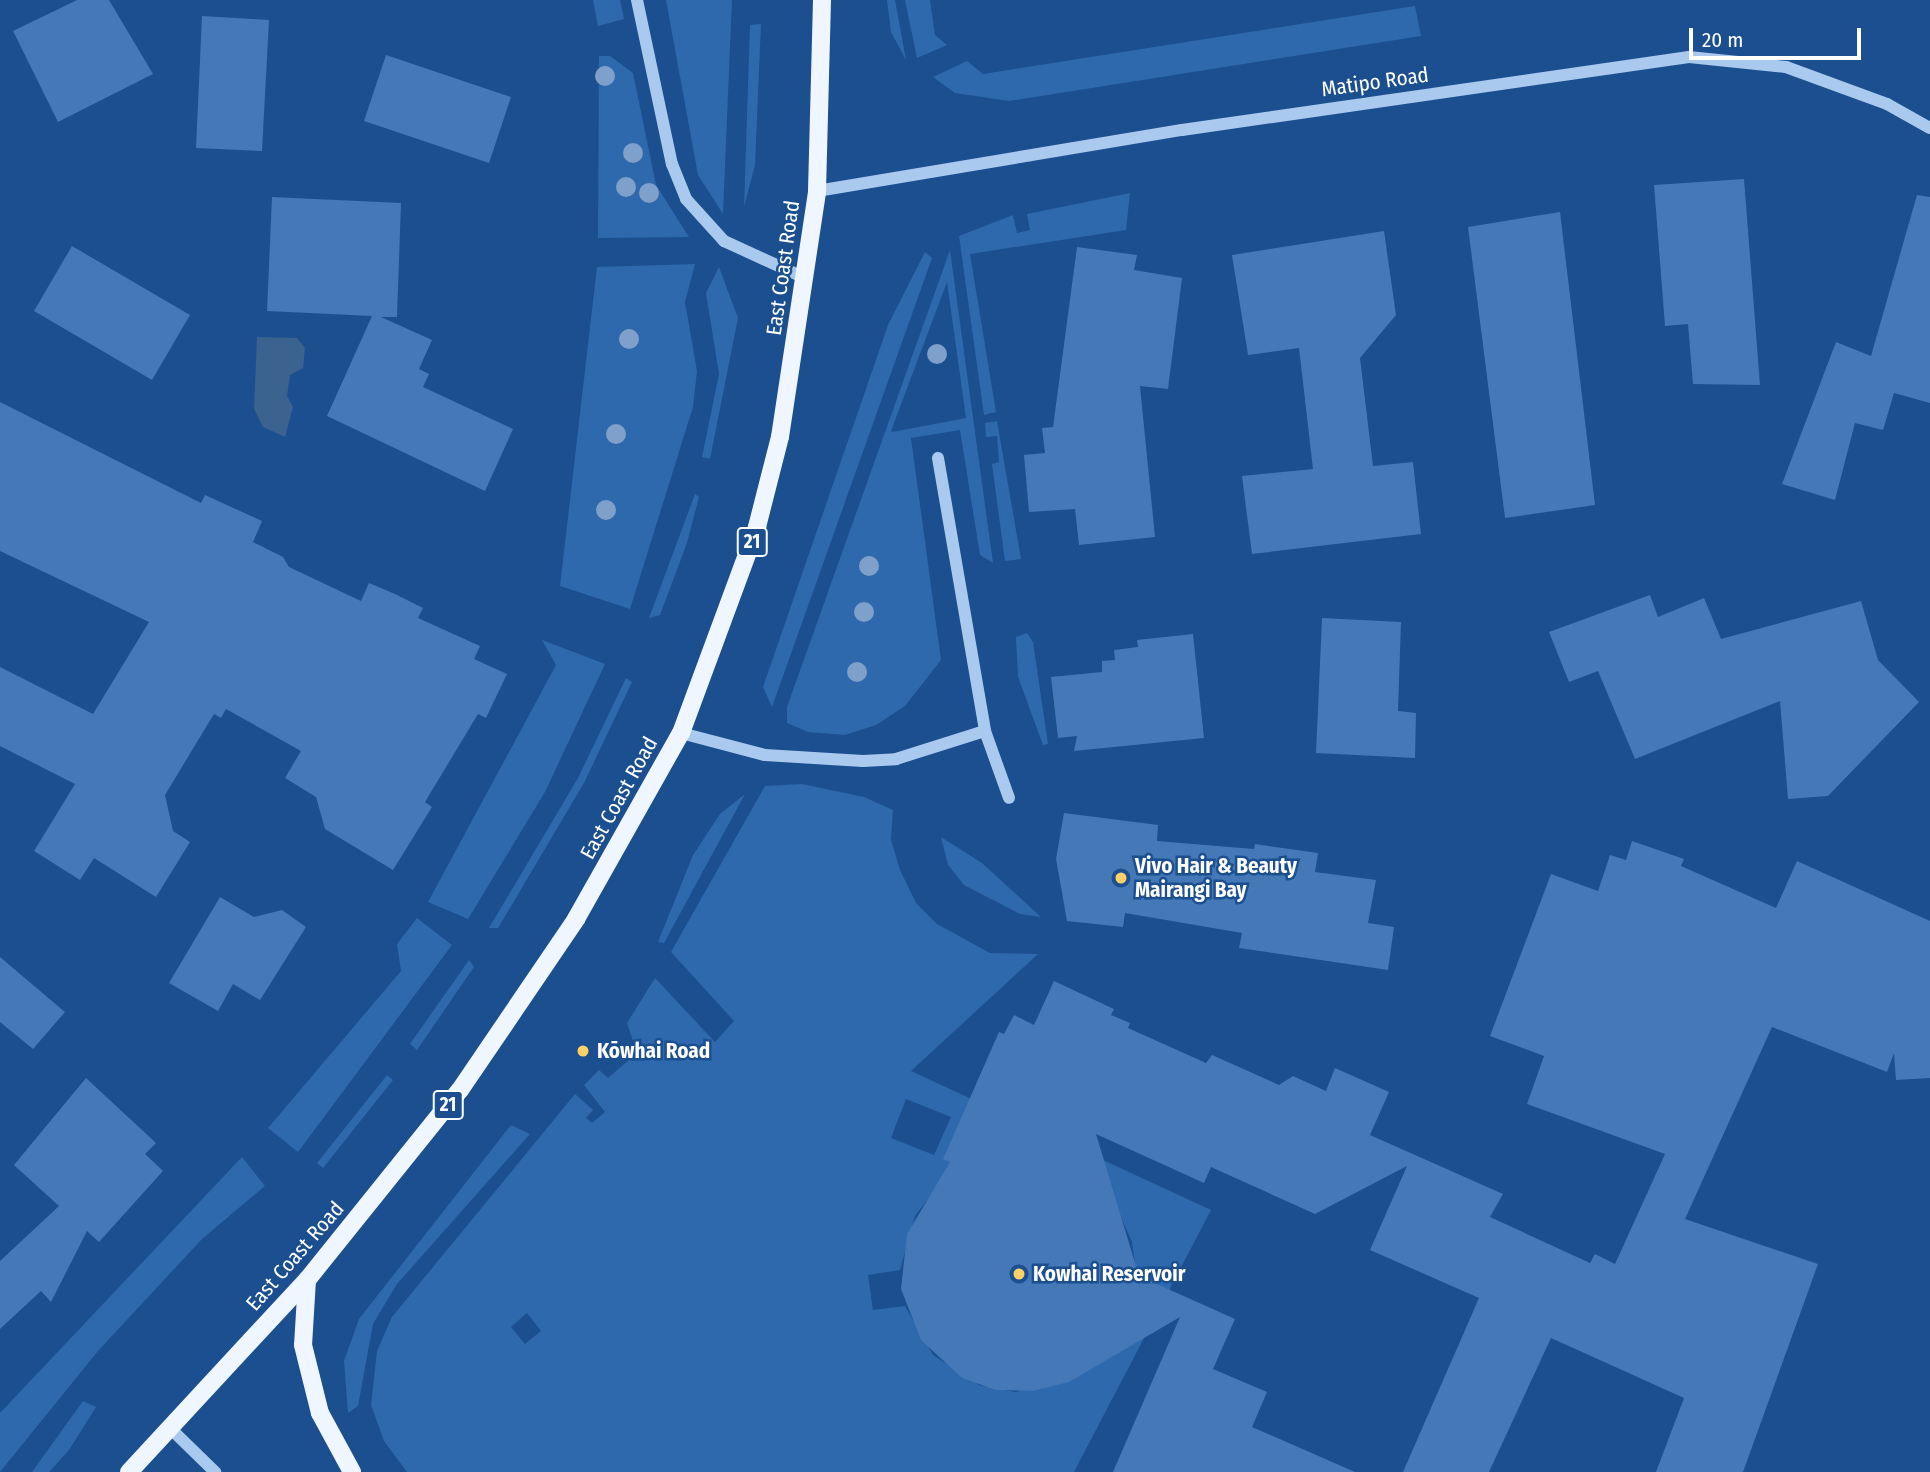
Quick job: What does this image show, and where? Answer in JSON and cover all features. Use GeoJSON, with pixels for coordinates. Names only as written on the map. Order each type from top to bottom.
{"type":"FeatureCollection","features":[{"type":"Feature","properties":{"kind":"main road","name":"East Coast Road"},"geometry":{"type":"LineString","coordinates":[[129,1472],[307,1280],[460,1090],[536,983],[681,733],[757,527],[780,437],[817,191],[822,0]]}},
{"type":"Feature","properties":{"kind":"main road"},"geometry":{"type":"LineString","coordinates":[[307,1280],[303,1345],[316,1399],[331,1440],[352,1472]]}},
{"type":"Feature","properties":{"kind":"street"},"geometry":{"type":"LineString","coordinates":[[637,0],[672,164],[686,199],[723,241],[805,278]]}},
{"type":"Feature","properties":{"kind":"street","name":"Matipo Road"},"geometry":{"type":"LineString","coordinates":[[817,191],[1182,130],[1689,57],[1786,67],[1887,104],[1930,128]]}},
{"type":"Feature","properties":{"kind":"street"},"geometry":{"type":"LineString","coordinates":[[938,457],[985,732],[1009,798]]}},
{"type":"Feature","properties":{"kind":"street"},"geometry":{"type":"LineString","coordinates":[[681,733],[765,755],[863,761],[896,759],[985,732]]}},
{"type":"Feature","properties":{"kind":"street"},"geometry":{"type":"LineString","coordinates":[[171,1429],[215,1472]]}},
{"type":"Feature","properties":{"kind":"shaded area"},"geometry":{"type":"Polygon","coordinates":[[[593,0],[620,0],[624,19],[598,26],[593,0]]]}},
{"type":"Feature","properties":{"kind":"shaded area"},"geometry":{"type":"Polygon","coordinates":[[[666,0],[732,0],[723,214],[698,175],[666,0]]]}},
{"type":"Feature","properties":{"kind":"shaded area"},"geometry":{"type":"Polygon","coordinates":[[[887,0],[895,0],[906,60],[891,32],[887,0]]]}},
{"type":"Feature","properties":{"kind":"shaded area"},"geometry":{"type":"Polygon","coordinates":[[[905,0],[930,0],[935,35],[947,45],[917,58],[905,0]]]}},
{"type":"Feature","properties":{"kind":"shaded area"},"geometry":{"type":"Polygon","coordinates":[[[1415,6],[1421,36],[1009,101],[955,93],[933,77],[967,61],[983,74],[1415,6]]]}},
{"type":"Feature","properties":{"kind":"shaded area"},"geometry":{"type":"Polygon","coordinates":[[[761,24],[755,165],[744,207],[750,25],[761,24]]]}},
{"type":"Feature","properties":{"kind":"shaded area"},"geometry":{"type":"Polygon","coordinates":[[[599,56],[610,56],[633,73],[656,185],[689,237],[598,238],[599,56]]]}},
{"type":"Feature","properties":{"kind":"shaded area"},"geometry":{"type":"Polygon","coordinates":[[[1130,193],[1126,230],[970,254],[996,412],[984,415],[959,236],[1013,215],[1017,233],[1030,230],[1027,214],[1130,193]]]}},
{"type":"Feature","properties":{"kind":"shaded area"},"geometry":{"type":"Polygon","coordinates":[[[950,250],[993,563],[980,555],[960,430],[911,438],[941,660],[905,706],[876,725],[845,735],[808,732],[787,723],[787,707],[950,250]],[[947,282],[891,431],[966,418],[947,282]]]}},
{"type":"Feature","properties":{"kind":"shaded area"},"geometry":{"type":"Polygon","coordinates":[[[925,252],[932,258],[772,707],[763,687],[888,325],[925,252]]]}},
{"type":"Feature","properties":{"kind":"shaded area"},"geometry":{"type":"Polygon","coordinates":[[[695,264],[685,302],[697,371],[693,407],[630,609],[560,586],[597,267],[695,264]]]}},
{"type":"Feature","properties":{"kind":"shaded area"},"geometry":{"type":"Polygon","coordinates":[[[719,267],[738,318],[710,459],[702,457],[719,374],[706,293],[719,267]]]}},
{"type":"Feature","properties":{"kind":"shaded area"},"geometry":{"type":"Polygon","coordinates":[[[257,337],[297,338],[305,348],[303,368],[290,375],[287,396],[293,407],[285,437],[263,427],[254,409],[257,337]]]}},
{"type":"Feature","properties":{"kind":"shaded area"},"geometry":{"type":"Polygon","coordinates":[[[997,421],[1021,559],[1005,561],[992,464],[999,462],[997,436],[986,437],[985,423],[997,421]]]}},
{"type":"Feature","properties":{"kind":"shaded area"},"geometry":{"type":"Polygon","coordinates":[[[695,494],[699,497],[687,543],[660,615],[649,618],[695,494]]]}},
{"type":"Feature","properties":{"kind":"shaded area"},"geometry":{"type":"Polygon","coordinates":[[[1027,633],[1033,642],[1048,744],[1043,745],[1018,677],[1016,637],[1027,633]]]}},
{"type":"Feature","properties":{"kind":"shaded area"},"geometry":{"type":"Polygon","coordinates":[[[542,640],[605,664],[545,792],[468,919],[428,902],[556,665],[542,640]]]}},
{"type":"Feature","properties":{"kind":"shaded area"},"geometry":{"type":"Polygon","coordinates":[[[626,678],[632,682],[584,783],[498,928],[489,928],[578,778],[626,678]]]}},
{"type":"Feature","properties":{"kind":"shaded area"},"geometry":{"type":"Polygon","coordinates":[[[802,784],[864,797],[893,810],[891,840],[900,870],[916,903],[937,924],[990,953],[1038,954],[911,1071],[1211,1210],[1074,1472],[407,1472],[384,1441],[371,1405],[377,1351],[392,1317],[575,1094],[593,1110],[586,1118],[592,1123],[605,1112],[584,1085],[599,1070],[608,1078],[637,1053],[627,1023],[655,978],[715,1042],[734,1021],[671,952],[765,786],[802,784]],[[906,1099],[891,1138],[934,1155],[951,1117],[906,1099]],[[937,1187],[915,1216],[900,1270],[868,1275],[873,1310],[905,1306],[933,1355],[979,1385],[1015,1392],[1068,1382],[1137,1279],[1132,1242],[1117,1208],[937,1187]],[[527,1313],[511,1327],[525,1344],[541,1331],[527,1313]]]}},
{"type":"Feature","properties":{"kind":"shaded area"},"geometry":{"type":"Polygon","coordinates":[[[745,794],[664,943],[658,942],[693,855],[720,814],[745,794]]]}},
{"type":"Feature","properties":{"kind":"shaded area"},"geometry":{"type":"Polygon","coordinates":[[[941,837],[982,863],[1041,917],[1020,914],[964,885],[948,865],[941,837]]]}},
{"type":"Feature","properties":{"kind":"shaded area"},"geometry":{"type":"Polygon","coordinates":[[[417,918],[452,945],[298,1152],[268,1128],[401,971],[397,944],[417,918]]]}},
{"type":"Feature","properties":{"kind":"shaded area"},"geometry":{"type":"Polygon","coordinates":[[[469,960],[474,967],[417,1050],[410,1044],[469,960]]]}},
{"type":"Feature","properties":{"kind":"shaded area"},"geometry":{"type":"Polygon","coordinates":[[[387,1075],[393,1080],[323,1168],[317,1163],[387,1075]]]}},
{"type":"Feature","properties":{"kind":"shaded area"},"geometry":{"type":"Polygon","coordinates":[[[511,1125],[530,1134],[397,1284],[373,1324],[358,1406],[348,1413],[344,1361],[359,1319],[511,1125]]]}},
{"type":"Feature","properties":{"kind":"shaded area"},"geometry":{"type":"Polygon","coordinates":[[[242,1157],[265,1186],[202,1239],[98,1351],[0,1472],[0,1413],[242,1157]]]}},
{"type":"Feature","properties":{"kind":"shaded area"},"geometry":{"type":"Polygon","coordinates":[[[83,1401],[96,1407],[69,1450],[49,1472],[32,1472],[83,1401]]]}},
{"type":"Feature","properties":{"kind":"building"},"geometry":{"type":"Polygon","coordinates":[[[77,0],[109,0],[153,74],[58,122],[13,31],[77,0]]]}},
{"type":"Feature","properties":{"kind":"building"},"geometry":{"type":"Polygon","coordinates":[[[202,16],[269,20],[262,151],[196,148],[202,16]]]}},
{"type":"Feature","properties":{"kind":"building"},"geometry":{"type":"Polygon","coordinates":[[[386,55],[511,97],[489,163],[364,121],[386,55]]]}},
{"type":"Feature","properties":{"kind":"building"},"geometry":{"type":"Polygon","coordinates":[[[1744,179],[1760,385],[1693,384],[1688,324],[1665,326],[1654,185],[1744,179]]]}},
{"type":"Feature","properties":{"kind":"building"},"geometry":{"type":"Polygon","coordinates":[[[1917,195],[1930,197],[1930,403],[1894,393],[1883,430],[1855,423],[1835,500],[1782,484],[1836,342],[1871,356],[1917,195]]]}},
{"type":"Feature","properties":{"kind":"building"},"geometry":{"type":"Polygon","coordinates":[[[272,197],[401,203],[397,317],[381,317],[432,340],[419,369],[429,374],[423,387],[513,429],[485,491],[327,416],[372,316],[267,311],[272,197]]]}},
{"type":"Feature","properties":{"kind":"building"},"geometry":{"type":"Polygon","coordinates":[[[1560,212],[1595,505],[1505,518],[1468,227],[1560,212]]]}},
{"type":"Feature","properties":{"kind":"building"},"geometry":{"type":"Polygon","coordinates":[[[1384,231],[1396,315],[1360,358],[1373,466],[1413,462],[1421,534],[1252,554],[1242,476],[1313,469],[1299,348],[1248,355],[1232,255],[1384,231]]]}},
{"type":"Feature","properties":{"kind":"building"},"geometry":{"type":"Polygon","coordinates":[[[72,246],[190,315],[152,380],[34,311],[72,246]]]}},
{"type":"Feature","properties":{"kind":"building"},"geometry":{"type":"Polygon","coordinates":[[[1077,247],[1137,255],[1134,270],[1182,278],[1168,389],[1140,386],[1155,537],[1079,545],[1075,509],[1029,512],[1024,455],[1045,453],[1042,428],[1053,427],[1077,247]]]}},
{"type":"Feature","properties":{"kind":"building"},"geometry":{"type":"Polygon","coordinates":[[[0,402],[201,503],[205,495],[262,521],[253,542],[283,557],[289,567],[361,601],[369,583],[395,594],[423,608],[418,618],[480,646],[474,659],[507,674],[486,718],[478,714],[425,802],[432,807],[393,870],[325,829],[316,797],[285,778],[301,751],[226,709],[221,718],[214,714],[165,795],[173,831],[190,842],[156,897],[94,858],[80,880],[34,851],[75,784],[0,746],[0,667],[93,714],[149,622],[0,551],[0,402]]]}},
{"type":"Feature","properties":{"kind":"building"},"geometry":{"type":"Polygon","coordinates":[[[1650,595],[1658,617],[1704,598],[1721,639],[1861,601],[1878,660],[1919,702],[1828,796],[1788,799],[1780,701],[1635,759],[1598,671],[1569,682],[1549,632],[1650,595]]]}},
{"type":"Feature","properties":{"kind":"building"},"geometry":{"type":"Polygon","coordinates":[[[1322,618],[1401,622],[1398,711],[1416,713],[1415,758],[1316,753],[1322,618]]]}},
{"type":"Feature","properties":{"kind":"building"},"geometry":{"type":"Polygon","coordinates":[[[1193,634],[1204,738],[1074,751],[1077,736],[1058,738],[1051,677],[1102,672],[1102,661],[1115,660],[1114,650],[1138,647],[1137,640],[1193,634]]]}},
{"type":"Feature","properties":{"kind":"building"},"geometry":{"type":"Polygon","coordinates":[[[1064,813],[1158,825],[1157,841],[1254,849],[1255,844],[1318,853],[1315,872],[1376,880],[1368,923],[1394,927],[1388,970],[1239,948],[1242,933],[1125,913],[1123,927],[1067,921],[1056,859],[1064,813]]]}},
{"type":"Feature","properties":{"kind":"building"},"geometry":{"type":"Polygon","coordinates":[[[1632,841],[1684,859],[1681,866],[1776,908],[1797,861],[1930,921],[1930,1078],[1896,1080],[1894,1053],[1887,1072],[1772,1027],[1685,1219],[1818,1264],[1743,1472],[1656,1472],[1684,1398],[1551,1338],[1489,1472],[1403,1472],[1479,1298],[1370,1250],[1407,1166],[1315,1214],[1211,1167],[1204,1183],[1096,1134],[1139,1276],[1235,1319],[1213,1369],[1267,1392],[1252,1427],[1355,1472],[1113,1472],[1180,1317],[1069,1382],[1033,1391],[996,1390],[962,1378],[921,1340],[901,1289],[907,1234],[950,1162],[943,1159],[999,1032],[1004,1034],[1014,1015],[1034,1025],[1054,981],[1114,1009],[1111,1015],[1130,1023],[1128,1028],[1206,1063],[1212,1055],[1279,1085],[1293,1076],[1326,1091],[1335,1068],[1389,1092],[1370,1135],[1503,1194],[1490,1217],[1590,1263],[1595,1254],[1615,1264],[1665,1154],[1527,1104],[1544,1056],[1490,1036],[1551,874],[1598,891],[1610,855],[1626,860],[1632,841]]]}},
{"type":"Feature","properties":{"kind":"building"},"geometry":{"type":"Polygon","coordinates":[[[220,897],[254,917],[282,910],[306,927],[260,1000],[233,984],[218,1011],[169,983],[220,897]]]}},
{"type":"Feature","properties":{"kind":"building"},"geometry":{"type":"Polygon","coordinates":[[[0,957],[65,1012],[33,1049],[0,1022],[0,957]]]}},
{"type":"Feature","properties":{"kind":"building"},"geometry":{"type":"Polygon","coordinates":[[[86,1078],[156,1143],[145,1154],[163,1171],[99,1242],[87,1231],[51,1302],[41,1291],[0,1329],[0,1261],[59,1206],[14,1165],[86,1078]]]}},
{"type":"Feature","properties":{"kind":"place","name":"Vivo Hair & Beauty Mairangi Bay"},"geometry":{"type":"Point","coordinates":[1121,878]}},
{"type":"Feature","properties":{"kind":"place","name":"Kōwhai Road"},"geometry":{"type":"Point","coordinates":[583,1051]}},
{"type":"Feature","properties":{"kind":"place","name":"Kowhai Reservoir"},"geometry":{"type":"Point","coordinates":[1019,1274]}}]}
